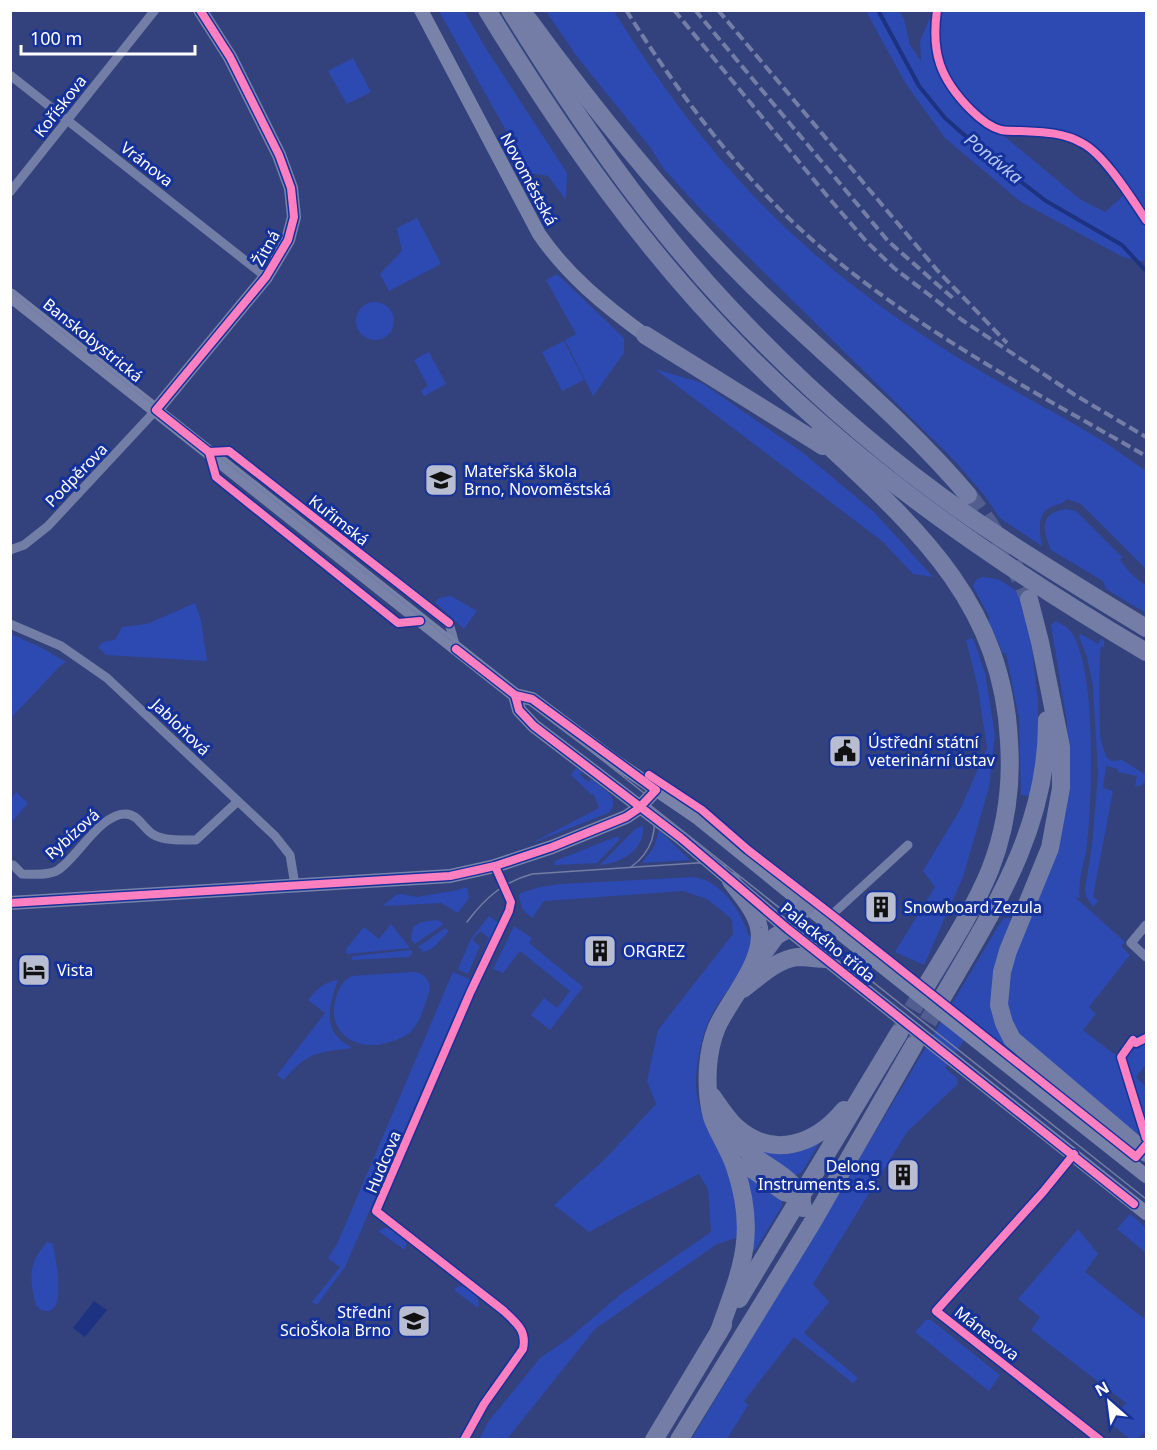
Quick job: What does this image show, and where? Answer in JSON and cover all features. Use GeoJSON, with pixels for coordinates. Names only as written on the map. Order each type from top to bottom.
{"type":"FeatureCollection","features":[{"type":"Feature","properties":{"kind":"highway"},"geometry":{"type":"LineString","coordinates":[[486,10],[550,112],[623,214],[703,308],[745,353],[879,473],[957,532],[1146,652]]}},
{"type":"Feature","properties":{"kind":"highway"},"geometry":{"type":"LineString","coordinates":[[510,10],[571,106],[623,180],[696,270],[780,359],[859,430],[969,516],[1146,628]]}},
{"type":"Feature","properties":{"kind":"highway"},"geometry":{"type":"LineString","coordinates":[[522,10],[597,112],[677,205],[748,281],[910,433],[968,495]]}},
{"type":"Feature","properties":{"kind":"highway"},"geometry":{"type":"LineString","coordinates":[[645,334],[790,424],[840,457],[902,503],[957,532]]}},
{"type":"Feature","properties":{"kind":"highway"},"geometry":{"type":"LineString","coordinates":[[745,353],[781,402],[899,513],[945,564],[980,622],[1004,687],[1010,775],[1008,800],[998,846],[981,889],[926,986]]}},
{"type":"Feature","properties":{"kind":"highway"},"geometry":{"type":"LineString","coordinates":[[1029,599],[1061,747],[1061,788],[1050,848],[1008,951],[1002,972],[999,1005],[1012,1039],[1146,1153]]}},
{"type":"Feature","properties":{"kind":"highway"},"geometry":{"type":"LineString","coordinates":[[942,998],[1006,886],[1033,822],[1043,782],[1047,742],[1045,670]]}},
{"type":"Feature","properties":{"kind":"highway"},"geometry":{"type":"LineString","coordinates":[[732,881],[754,914],[760,930],[753,975]]}},
{"type":"Feature","properties":{"kind":"highway"},"geometry":{"type":"LineString","coordinates":[[790,1259],[803,1216],[801,1197],[794,1186],[743,1146],[729,1128],[715,1101],[708,1065],[714,1037],[722,1017],[753,975],[776,936],[788,929],[806,906]]}},
{"type":"Feature","properties":{"kind":"highway"},"geometry":{"type":"LineString","coordinates":[[753,975],[797,957],[827,959]]}},
{"type":"Feature","properties":{"kind":"highway"},"geometry":{"type":"LineString","coordinates":[[654,1440],[899,1033]]}},
{"type":"Feature","properties":{"kind":"highway"},"geometry":{"type":"LineString","coordinates":[[680,1440],[790,1259],[914,1045]]}},
{"type":"Feature","properties":{"kind":"highway"},"geometry":{"type":"LineString","coordinates":[[715,1101],[733,1124],[758,1142],[772,1145],[793,1144],[814,1137],[831,1125],[876,1072]]}},
{"type":"Feature","properties":{"kind":"highway"},"geometry":{"type":"LineString","coordinates":[[715,1101],[713,1118],[742,1190],[747,1237],[743,1264],[718,1334]]}},
{"type":"Feature","properties":{"kind":"highway"},"geometry":{"type":"LineString","coordinates":[[727,1148],[741,1162],[776,1187],[801,1197],[812,1199],[818,1197],[836,1180]]}},
{"type":"Feature","properties":{"kind":"street","name":"Kořískova"},"geometry":{"type":"LineString","coordinates":[[10,192],[155,10]]}},
{"type":"Feature","properties":{"kind":"street","name":"Žitná"},"geometry":{"type":"LineString","coordinates":[[156,410],[266,277],[288,240],[294,217],[291,188],[279,155],[230,57],[200,10]]}},
{"type":"Feature","properties":{"kind":"street","name":"Novoměstská"},"geometry":{"type":"LineString","coordinates":[[421,10],[539,234],[554,255],[592,294],[645,334]]}},
{"type":"Feature","properties":{"kind":"street","name":"Vránova"},"geometry":{"type":"LineString","coordinates":[[10,75],[266,277]]}},
{"type":"Feature","properties":{"kind":"street","name":"Banskobystrická"},"geometry":{"type":"LineString","coordinates":[[10,295],[156,410]]}},
{"type":"Feature","properties":{"kind":"street","name":"Kuřimská"},"geometry":{"type":"LineString","coordinates":[[156,410],[456,649]]}},
{"type":"Feature","properties":{"kind":"street","name":"Podpěrova"},"geometry":{"type":"LineString","coordinates":[[10,550],[24,545],[48,526],[156,410]]}},
{"type":"Feature","properties":{"kind":"street","name":"Kuřimská"},"geometry":{"type":"LineString","coordinates":[[209,452],[229,451],[449,623],[456,649]]}},
{"type":"Feature","properties":{"kind":"street","name":"Jabloňová"},"geometry":{"type":"LineString","coordinates":[[10,624],[61,646],[107,678],[275,836],[290,855],[295,885]]}},
{"type":"Feature","properties":{"kind":"street","name":"Palackého třída"},"geometry":{"type":"LineString","coordinates":[[456,649],[515,695],[532,699],[698,818],[1146,1176]]}},
{"type":"Feature","properties":{"kind":"street","name":"Palackého třída"},"geometry":{"type":"LineString","coordinates":[[515,695],[519,710],[527,720],[640,807],[788,929],[1146,1213]]}},
{"type":"Feature","properties":{"kind":"street"},"geometry":{"type":"LineString","coordinates":[[10,903],[450,876],[495,866],[552,847],[626,817],[640,807],[656,790]]}},
{"type":"Feature","properties":{"kind":"street","name":"Rybízová"},"geometry":{"type":"LineString","coordinates":[[13,865],[22,874],[46,874],[58,870],[109,819],[123,813],[134,815],[154,835],[180,840],[196,840],[237,802]]}},
{"type":"Feature","properties":{"kind":"street","name":"Palackého třída"},"geometry":{"type":"LineString","coordinates":[[825,921],[908,845]]}},
{"type":"Feature","properties":{"kind":"street","name":"Hudcova"},"geometry":{"type":"LineString","coordinates":[[464,1440],[484,1404],[524,1349],[525,1339],[521,1328],[504,1311],[376,1211],[470,993],[509,911],[510,902],[495,866]]}},
{"type":"Feature","properties":{"kind":"street"},"geometry":{"type":"LineString","coordinates":[[1146,925],[1131,943],[1146,957]]}},
{"type":"Feature","properties":{"kind":"street","name":"Mánesova"},"geometry":{"type":"LineString","coordinates":[[1074,1154],[1043,1192],[936,1311],[1100,1440]]}},
{"type":"Feature","properties":{"kind":"shaded area"},"geometry":{"type":"Polygon","coordinates":[[[439,11],[464,11],[567,173],[566,200],[548,176],[530,173],[439,11]]]}},
{"type":"Feature","properties":{"kind":"shaded area"},"geometry":{"type":"Polygon","coordinates":[[[546,11],[614,11],[656,75],[702,137],[753,195],[809,249],[851,284],[917,332],[987,375],[1073,423],[1146,471],[1146,569],[1081,504],[1067,499],[1049,508],[1042,515],[1040,536],[1042,546],[1000,518],[985,496],[955,461],[705,214],[664,169],[650,147],[578,58],[546,11]]]}},
{"type":"Feature","properties":{"kind":"shaded area"},"geometry":{"type":"Polygon","coordinates":[[[866,11],[899,11],[904,19],[910,45],[921,61],[920,41],[933,11],[1146,11],[1146,262],[1123,257],[1021,202],[945,138],[906,84],[866,11]],[[1003,135],[1081,200],[1105,212],[1123,196],[1086,151],[1072,142],[1038,136],[1003,135]]]}},
{"type":"Feature","properties":{"kind":"shaded area"},"geometry":{"type":"Polygon","coordinates":[[[353,58],[371,92],[347,104],[328,71],[353,58]]]}},
{"type":"Feature","properties":{"kind":"shaded area"},"geometry":{"type":"Polygon","coordinates":[[[417,218],[441,264],[389,291],[380,274],[402,251],[397,228],[417,218]]]}},
{"type":"Feature","properties":{"kind":"shaded area"},"geometry":{"type":"Polygon","coordinates":[[[557,274],[624,338],[624,353],[593,396],[565,340],[576,334],[546,280],[557,274]]]}},
{"type":"Feature","properties":{"kind":"shaded area"},"geometry":{"type":"Polygon","coordinates":[[[375,302],[389,307],[394,321],[389,335],[375,340],[361,335],[356,321],[361,307],[375,302]]]}},
{"type":"Feature","properties":{"kind":"shaded area"},"geometry":{"type":"Polygon","coordinates":[[[564,341],[584,380],[562,391],[542,352],[564,341]]]}},
{"type":"Feature","properties":{"kind":"shaded area"},"geometry":{"type":"Polygon","coordinates":[[[429,352],[446,384],[424,396],[421,390],[428,386],[414,360],[429,352]]]}},
{"type":"Feature","properties":{"kind":"shaded area"},"geometry":{"type":"Polygon","coordinates":[[[655,369],[702,383],[802,452],[874,512],[933,577],[913,574],[882,541],[655,369]]]}},
{"type":"Feature","properties":{"kind":"shaded area"},"geometry":{"type":"Polygon","coordinates":[[[1066,509],[1076,511],[1122,557],[1120,560],[1132,575],[1146,586],[1146,613],[1106,589],[1103,581],[1051,550],[1045,523],[1051,514],[1066,509]]]}},
{"type":"Feature","properties":{"kind":"shaded area"},"geometry":{"type":"Polygon","coordinates":[[[982,577],[998,579],[1017,591],[1027,622],[1038,702],[1038,753],[1030,796],[1021,795],[1019,718],[1006,653],[1003,653],[988,620],[990,618],[973,586],[976,580],[982,577]]]}},
{"type":"Feature","properties":{"kind":"shaded area"},"geometry":{"type":"Polygon","coordinates":[[[451,596],[477,611],[464,629],[435,602],[439,598],[451,596]]]}},
{"type":"Feature","properties":{"kind":"shaded area"},"geometry":{"type":"Polygon","coordinates":[[[195,603],[201,620],[207,661],[106,655],[98,647],[103,642],[115,640],[122,627],[147,624],[195,603]]]}},
{"type":"Feature","properties":{"kind":"shaded area"},"geometry":{"type":"Polygon","coordinates":[[[1056,621],[1070,630],[1079,649],[1089,703],[1091,767],[1089,824],[1080,898],[1075,897],[1125,942],[1121,946],[1130,955],[1089,1007],[1096,1014],[1083,1030],[1114,1054],[1133,1048],[1146,1033],[1146,1064],[1136,1077],[1146,1087],[1146,1140],[1096,1103],[1021,1038],[1010,1018],[1007,1002],[1009,971],[1067,791],[1067,722],[1051,625],[1056,621]]]}},
{"type":"Feature","properties":{"kind":"shaded area"},"geometry":{"type":"Polygon","coordinates":[[[11,634],[66,662],[11,718],[11,634]]]}},
{"type":"Feature","properties":{"kind":"shaded area"},"geometry":{"type":"Polygon","coordinates":[[[1081,634],[1098,644],[1101,639],[1104,640],[1104,647],[1101,646],[1100,651],[1100,722],[1101,740],[1107,758],[1112,761],[1122,760],[1146,775],[1146,780],[1141,786],[1135,786],[1137,776],[1118,772],[1118,769],[1106,766],[1103,788],[1113,791],[1093,896],[1098,901],[1093,907],[1086,896],[1085,888],[1092,846],[1098,774],[1093,686],[1087,657],[1079,637],[1081,634]]]}},
{"type":"Feature","properties":{"kind":"shaded area"},"geometry":{"type":"Polygon","coordinates":[[[973,638],[985,673],[995,735],[989,787],[963,877],[924,965],[895,952],[935,887],[923,871],[961,808],[987,748],[978,688],[966,640],[973,638]]]}},
{"type":"Feature","properties":{"kind":"shaded area"},"geometry":{"type":"Polygon","coordinates":[[[576,768],[582,772],[580,775],[588,782],[591,779],[609,794],[612,798],[612,808],[608,813],[530,844],[599,808],[594,795],[571,775],[576,768]]]}},
{"type":"Feature","properties":{"kind":"shaded area"},"geometry":{"type":"Polygon","coordinates":[[[16,792],[28,803],[11,823],[11,799],[16,792]]]}},
{"type":"Feature","properties":{"kind":"shaded area"},"geometry":{"type":"Polygon","coordinates":[[[643,826],[640,842],[630,854],[608,864],[600,865],[635,829],[643,826]]]}},
{"type":"Feature","properties":{"kind":"shaded area"},"geometry":{"type":"Polygon","coordinates":[[[659,830],[690,860],[642,863],[654,847],[659,830]]]}},
{"type":"Feature","properties":{"kind":"shaded area"},"geometry":{"type":"Polygon","coordinates":[[[618,836],[620,839],[597,863],[554,865],[555,861],[618,836]]]}},
{"type":"Feature","properties":{"kind":"shaded area"},"geometry":{"type":"Polygon","coordinates":[[[694,877],[713,884],[722,891],[741,917],[749,936],[755,936],[753,947],[743,968],[708,1023],[700,1046],[696,1078],[696,1091],[703,1115],[731,1181],[739,1237],[717,1244],[595,1329],[507,1439],[479,1440],[488,1422],[540,1358],[568,1339],[621,1294],[711,1232],[708,1189],[699,1174],[589,1232],[554,1205],[605,1159],[656,1104],[647,1081],[658,1030],[733,934],[732,919],[707,899],[683,891],[544,901],[532,918],[522,909],[519,895],[540,887],[562,884],[694,877]]]}},
{"type":"Feature","properties":{"kind":"shaded area"},"geometry":{"type":"Polygon","coordinates":[[[467,887],[469,898],[458,913],[441,903],[383,906],[396,895],[417,897],[467,887]]]}},
{"type":"Feature","properties":{"kind":"shaded area"},"geometry":{"type":"Polygon","coordinates":[[[489,916],[500,924],[453,1018],[345,1267],[317,1305],[312,1302],[340,1267],[328,1258],[338,1242],[453,972],[471,980],[489,938],[480,931],[472,940],[480,946],[468,974],[458,969],[471,939],[489,916]]]}},
{"type":"Feature","properties":{"kind":"shaded area"},"geometry":{"type":"Polygon","coordinates":[[[1009,918],[1011,921],[1006,1040],[1038,1073],[975,1024],[945,1068],[957,1078],[958,1084],[907,1132],[813,1284],[829,1302],[804,1333],[858,1378],[853,1383],[794,1337],[744,1401],[748,1405],[727,1439],[691,1440],[999,925],[1003,919],[1009,918]]]}},
{"type":"Feature","properties":{"kind":"shaded area"},"geometry":{"type":"Polygon","coordinates":[[[437,920],[444,924],[415,944],[411,940],[413,927],[421,922],[437,920]]]}},
{"type":"Feature","properties":{"kind":"shaded area"},"geometry":{"type":"Polygon","coordinates":[[[391,924],[410,948],[347,954],[347,948],[364,927],[379,939],[391,924]]]}},
{"type":"Feature","properties":{"kind":"shaded area"},"geometry":{"type":"Polygon","coordinates":[[[514,926],[532,938],[529,943],[583,987],[550,1030],[531,1015],[544,998],[557,1008],[570,991],[520,951],[503,973],[493,969],[514,926]]]}},
{"type":"Feature","properties":{"kind":"shaded area"},"geometry":{"type":"Polygon","coordinates":[[[445,928],[449,931],[433,948],[424,952],[418,947],[445,928]]]}},
{"type":"Feature","properties":{"kind":"shaded area"},"geometry":{"type":"Polygon","coordinates":[[[412,950],[409,957],[351,960],[353,956],[412,950]]]}},
{"type":"Feature","properties":{"kind":"shaded area"},"geometry":{"type":"Polygon","coordinates":[[[412,972],[425,976],[430,989],[424,1009],[409,1033],[390,1042],[367,1045],[347,1038],[340,1031],[335,1022],[334,1011],[338,991],[346,980],[352,976],[412,972]]]}},
{"type":"Feature","properties":{"kind":"shaded area"},"geometry":{"type":"Polygon","coordinates":[[[338,980],[330,1009],[331,1026],[343,1042],[353,1048],[314,1055],[299,1064],[284,1080],[277,1075],[325,1013],[308,1000],[321,987],[338,980]]]}},
{"type":"Feature","properties":{"kind":"shaded area"},"geometry":{"type":"Polygon","coordinates":[[[819,1143],[802,1172],[794,1176],[753,1145],[819,1143]]]}},
{"type":"Feature","properties":{"kind":"shaded area"},"geometry":{"type":"Polygon","coordinates":[[[747,1175],[782,1199],[782,1206],[753,1253],[747,1175]]]}},
{"type":"Feature","properties":{"kind":"shaded area"},"geometry":{"type":"Polygon","coordinates":[[[1130,1214],[1146,1228],[1146,1253],[1117,1229],[1130,1214]]]}},
{"type":"Feature","properties":{"kind":"shaded area"},"geometry":{"type":"Polygon","coordinates":[[[384,1228],[402,1238],[406,1243],[405,1250],[378,1231],[384,1228]]]}},
{"type":"Feature","properties":{"kind":"shaded area"},"geometry":{"type":"Polygon","coordinates":[[[1078,1229],[1098,1254],[1085,1272],[1146,1318],[1146,1434],[1144,1432],[1138,1439],[1130,1439],[1110,1423],[1126,1403],[1031,1330],[1040,1317],[1018,1299],[1078,1229]]]}},
{"type":"Feature","properties":{"kind":"shaded area"},"geometry":{"type":"Polygon","coordinates":[[[47,1242],[53,1244],[58,1294],[54,1309],[44,1311],[36,1305],[31,1279],[36,1257],[47,1242]]]}},
{"type":"Feature","properties":{"kind":"shaded area"},"geometry":{"type":"Polygon","coordinates":[[[458,1286],[474,1293],[478,1300],[478,1308],[454,1290],[458,1286]]]}},
{"type":"Feature","properties":{"kind":"shaded area"},"geometry":{"type":"Polygon","coordinates":[[[94,1301],[107,1310],[85,1337],[73,1328],[94,1301]]]}},
{"type":"Feature","properties":{"kind":"shaded area"},"geometry":{"type":"Polygon","coordinates":[[[926,1320],[931,1320],[1000,1375],[989,1391],[915,1332],[926,1320]]]}},
{"type":"Feature","properties":{"kind":"waterway","name":"Ponávka"},"geometry":{"type":"LineString","coordinates":[[878,10],[919,86],[945,118],[995,162],[1046,201],[1122,245],[1146,271]]}},
{"type":"Feature","properties":{"kind":"tunnel"},"geometry":{"type":"LineString","coordinates":[[968,495],[1002,545],[1029,599]]}},
{"type":"Feature","properties":{"kind":"tunnel"},"geometry":{"type":"LineString","coordinates":[[899,1033],[926,986]]}},
{"type":"Feature","properties":{"kind":"tunnel"},"geometry":{"type":"LineString","coordinates":[[914,1045],[942,998]]}},
{"type":"Feature","properties":{"kind":"tram line"},"geometry":{"type":"LineString","coordinates":[[10,291],[649,797]]}},
{"type":"Feature","properties":{"kind":"tram line"},"geometry":{"type":"LineString","coordinates":[[645,801],[1146,1199]]}},
{"type":"Feature","properties":{"kind":"tram line"},"geometry":{"type":"LineString","coordinates":[[631,867],[644,854],[652,839],[654,822],[650,804]]}},
{"type":"Feature","properties":{"kind":"tram line"},"geometry":{"type":"LineString","coordinates":[[467,922],[503,886],[532,874],[696,863],[726,866]]}},
{"type":"Feature","properties":{"kind":"railway"},"geometry":{"type":"LineString","coordinates":[[626,10],[684,97],[705,124],[749,177],[798,227],[879,293],[922,323],[1010,378],[1146,456]]}},
{"type":"Feature","properties":{"kind":"railway"},"geometry":{"type":"LineString","coordinates":[[674,10],[828,197],[866,241],[894,268],[962,320],[1075,395],[1146,437]]}},
{"type":"Feature","properties":{"kind":"railway"},"geometry":{"type":"LineString","coordinates":[[695,10],[888,241],[955,300]]}},
{"type":"Feature","properties":{"kind":"railway"},"geometry":{"type":"LineString","coordinates":[[718,10],[937,270],[1007,343]]}},
{"type":"Feature","properties":{"kind":"cycle path"},"geometry":{"type":"LineString","coordinates":[[200,10],[230,57],[279,155],[291,188],[294,217],[288,240],[266,277],[156,410],[209,452],[216,477],[398,623],[420,621]]}},
{"type":"Feature","properties":{"kind":"cycle path"},"geometry":{"type":"LineString","coordinates":[[937,10],[935,39],[940,64],[960,99],[985,122],[1001,130],[1052,133],[1082,143],[1108,167],[1146,220]]}},
{"type":"Feature","properties":{"kind":"cycle path"},"geometry":{"type":"LineString","coordinates":[[209,452],[229,451],[449,623]]}},
{"type":"Feature","properties":{"kind":"cycle path"},"geometry":{"type":"LineString","coordinates":[[10,903],[450,876],[495,866],[552,847],[626,817],[638,809],[656,790],[532,699],[515,695],[456,649]]}},
{"type":"Feature","properties":{"kind":"cycle path"},"geometry":{"type":"LineString","coordinates":[[515,695],[519,710],[534,726],[681,838],[788,929],[1134,1204]]}},
{"type":"Feature","properties":{"kind":"cycle path"},"geometry":{"type":"LineString","coordinates":[[649,775],[702,810],[748,850],[1136,1157],[1146,1145]]}},
{"type":"Feature","properties":{"kind":"cycle path"},"geometry":{"type":"LineString","coordinates":[[464,1440],[484,1404],[523,1349],[524,1337],[517,1324],[504,1311],[376,1211],[470,993],[509,911],[511,902],[495,866]]}},
{"type":"Feature","properties":{"kind":"cycle path"},"geometry":{"type":"LineString","coordinates":[[1146,1038],[1136,1043],[1133,1040],[1121,1057],[1146,1138]]}},
{"type":"Feature","properties":{"kind":"cycle path"},"geometry":{"type":"LineString","coordinates":[[1074,1154],[1043,1192],[936,1311],[1100,1440]]}},
{"type":"Feature","properties":{"kind":"place","name":"Mateřská škola Brno, Novoměstská"},"geometry":{"type":"Point","coordinates":[441,480]}},
{"type":"Feature","properties":{"kind":"place","name":"Ústřední státní veterinární ústav"},"geometry":{"type":"Point","coordinates":[845,751]}},
{"type":"Feature","properties":{"kind":"place","name":"Snowboard Zezula"},"geometry":{"type":"Point","coordinates":[881,907]}},
{"type":"Feature","properties":{"kind":"place","name":"ORGREZ"},"geometry":{"type":"Point","coordinates":[600,951]}},
{"type":"Feature","properties":{"kind":"place","name":"Vista"},"geometry":{"type":"Point","coordinates":[34,970]}},
{"type":"Feature","properties":{"kind":"place","name":"Delong Instruments a.s."},"geometry":{"type":"Point","coordinates":[903,1175]}},
{"type":"Feature","properties":{"kind":"place","name":"Střední ScioŠkola Brno"},"geometry":{"type":"Point","coordinates":[414,1321]}}]}
